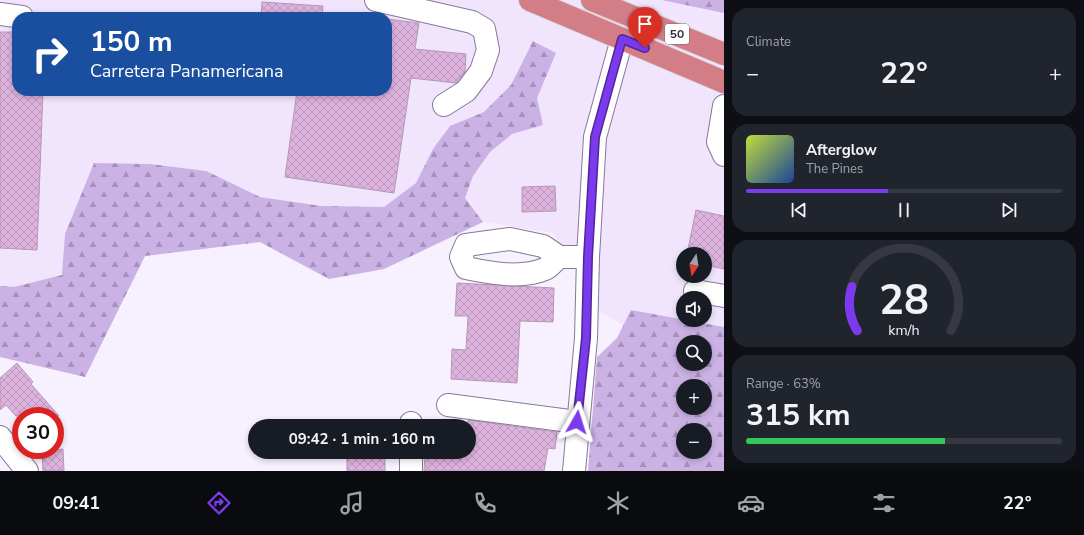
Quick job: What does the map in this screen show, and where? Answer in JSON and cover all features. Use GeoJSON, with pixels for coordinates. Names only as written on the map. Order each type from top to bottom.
{"type":"FeatureCollection","features":[{"type":"Feature","properties":{"kind":"highway","name":"50"},"geometry":{"type":"LineString","coordinates":[[530,0],[724,82]]}},
{"type":"Feature","properties":{"kind":"highway","name":"50"},"geometry":{"type":"LineString","coordinates":[[592,0],[724,54]]}},
{"type":"Feature","properties":{"kind":"street"},"geometry":{"type":"LineString","coordinates":[[376,0],[472,22],[484,29],[488,50],[481,71],[466,91],[444,104]]}},
{"type":"Feature","properties":{"kind":"street"},"geometry":{"type":"LineString","coordinates":[[0,14],[12,16]]}},
{"type":"Feature","properties":{"kind":"street"},"geometry":{"type":"LineString","coordinates":[[574,471],[577,422],[586,338],[588,257],[595,137],[622,39]]}},
{"type":"Feature","properties":{"kind":"street"},"geometry":{"type":"LineString","coordinates":[[724,106],[718,142],[724,155]]}},
{"type":"Feature","properties":{"kind":"street"},"geometry":{"type":"LineString","coordinates":[[559,257],[588,257]]}},
{"type":"Feature","properties":{"kind":"street"},"geometry":{"type":"LineString","coordinates":[[712,294],[724,296]]}},
{"type":"Feature","properties":{"kind":"street"},"geometry":{"type":"LineString","coordinates":[[448,405],[577,422]]}},
{"type":"Feature","properties":{"kind":"street"},"geometry":{"type":"LineString","coordinates":[[0,437],[26,471]]}},
{"type":"Feature","properties":{"kind":"street"},"geometry":{"type":"LineString","coordinates":[[411,459],[411,471]]}},
{"type":"Feature","properties":{"kind":"shaded area"},"geometry":{"type":"Polygon","coordinates":[[[0,0],[724,0],[724,384],[712,371],[712,335],[676,335],[676,356],[600,312],[553,233],[483,222],[384,269],[329,279],[260,242],[145,256],[85,377],[0,348],[0,0]]]}},
{"type":"Feature","properties":{"kind":"green space"},"geometry":{"type":"Polygon","coordinates":[[[662,0],[724,0],[724,13],[662,0]]]}},
{"type":"Feature","properties":{"kind":"green space"},"geometry":{"type":"Polygon","coordinates":[[[533,41],[556,53],[537,98],[543,125],[512,134],[490,152],[473,176],[465,198],[483,222],[384,269],[329,279],[260,242],[145,256],[85,377],[0,357],[0,286],[14,287],[62,275],[65,234],[94,163],[150,164],[206,171],[260,197],[321,206],[384,207],[416,183],[433,149],[450,126],[484,112],[511,85],[533,41]]]}},
{"type":"Feature","properties":{"kind":"green space"},"geometry":{"type":"Polygon","coordinates":[[[631,310],[676,318],[676,327],[712,327],[712,325],[724,327],[724,471],[588,471],[597,357],[617,338],[631,310]]]}},
{"type":"Feature","properties":{"kind":"building"},"geometry":{"type":"Polygon","coordinates":[[[262,2],[323,6],[322,12],[261,12],[262,2]]]}},
{"type":"Feature","properties":{"kind":"building"},"geometry":{"type":"Polygon","coordinates":[[[392,20],[419,23],[415,49],[466,54],[465,72],[456,83],[411,78],[394,193],[285,177],[296,96],[392,96],[392,20]]]}},
{"type":"Feature","properties":{"kind":"building"},"geometry":{"type":"Polygon","coordinates":[[[0,32],[12,32],[12,96],[43,96],[37,250],[0,248],[0,32]]]}},
{"type":"Feature","properties":{"kind":"building"},"geometry":{"type":"Polygon","coordinates":[[[555,186],[556,211],[522,212],[522,187],[555,186]]]}},
{"type":"Feature","properties":{"kind":"building"},"geometry":{"type":"Polygon","coordinates":[[[696,210],[724,216],[724,269],[712,266],[712,247],[688,247],[696,210]]]}},
{"type":"Feature","properties":{"kind":"building"},"geometry":{"type":"Polygon","coordinates":[[[457,283],[554,288],[553,322],[520,321],[517,383],[451,379],[452,349],[466,350],[468,316],[455,316],[457,283]]]}},
{"type":"Feature","properties":{"kind":"building"},"geometry":{"type":"Polygon","coordinates":[[[17,363],[33,382],[31,384],[51,407],[12,407],[12,412],[6,405],[0,410],[0,378],[17,363]]]}},
{"type":"Feature","properties":{"kind":"building"},"geometry":{"type":"Polygon","coordinates":[[[476,421],[557,432],[555,449],[548,448],[544,471],[424,471],[425,459],[476,459],[476,421]]]}},
{"type":"Feature","properties":{"kind":"building"},"geometry":{"type":"Polygon","coordinates":[[[42,459],[63,459],[64,471],[43,471],[42,459]]]}},
{"type":"Feature","properties":{"kind":"building"},"geometry":{"type":"Polygon","coordinates":[[[347,459],[385,459],[385,471],[347,471],[347,459]]]}},
{"type":"Feature","properties":{"kind":"route"},"geometry":{"type":"LineString","coordinates":[[577,422],[586,338],[588,257],[595,137],[622,39],[645,48]]}}]}
